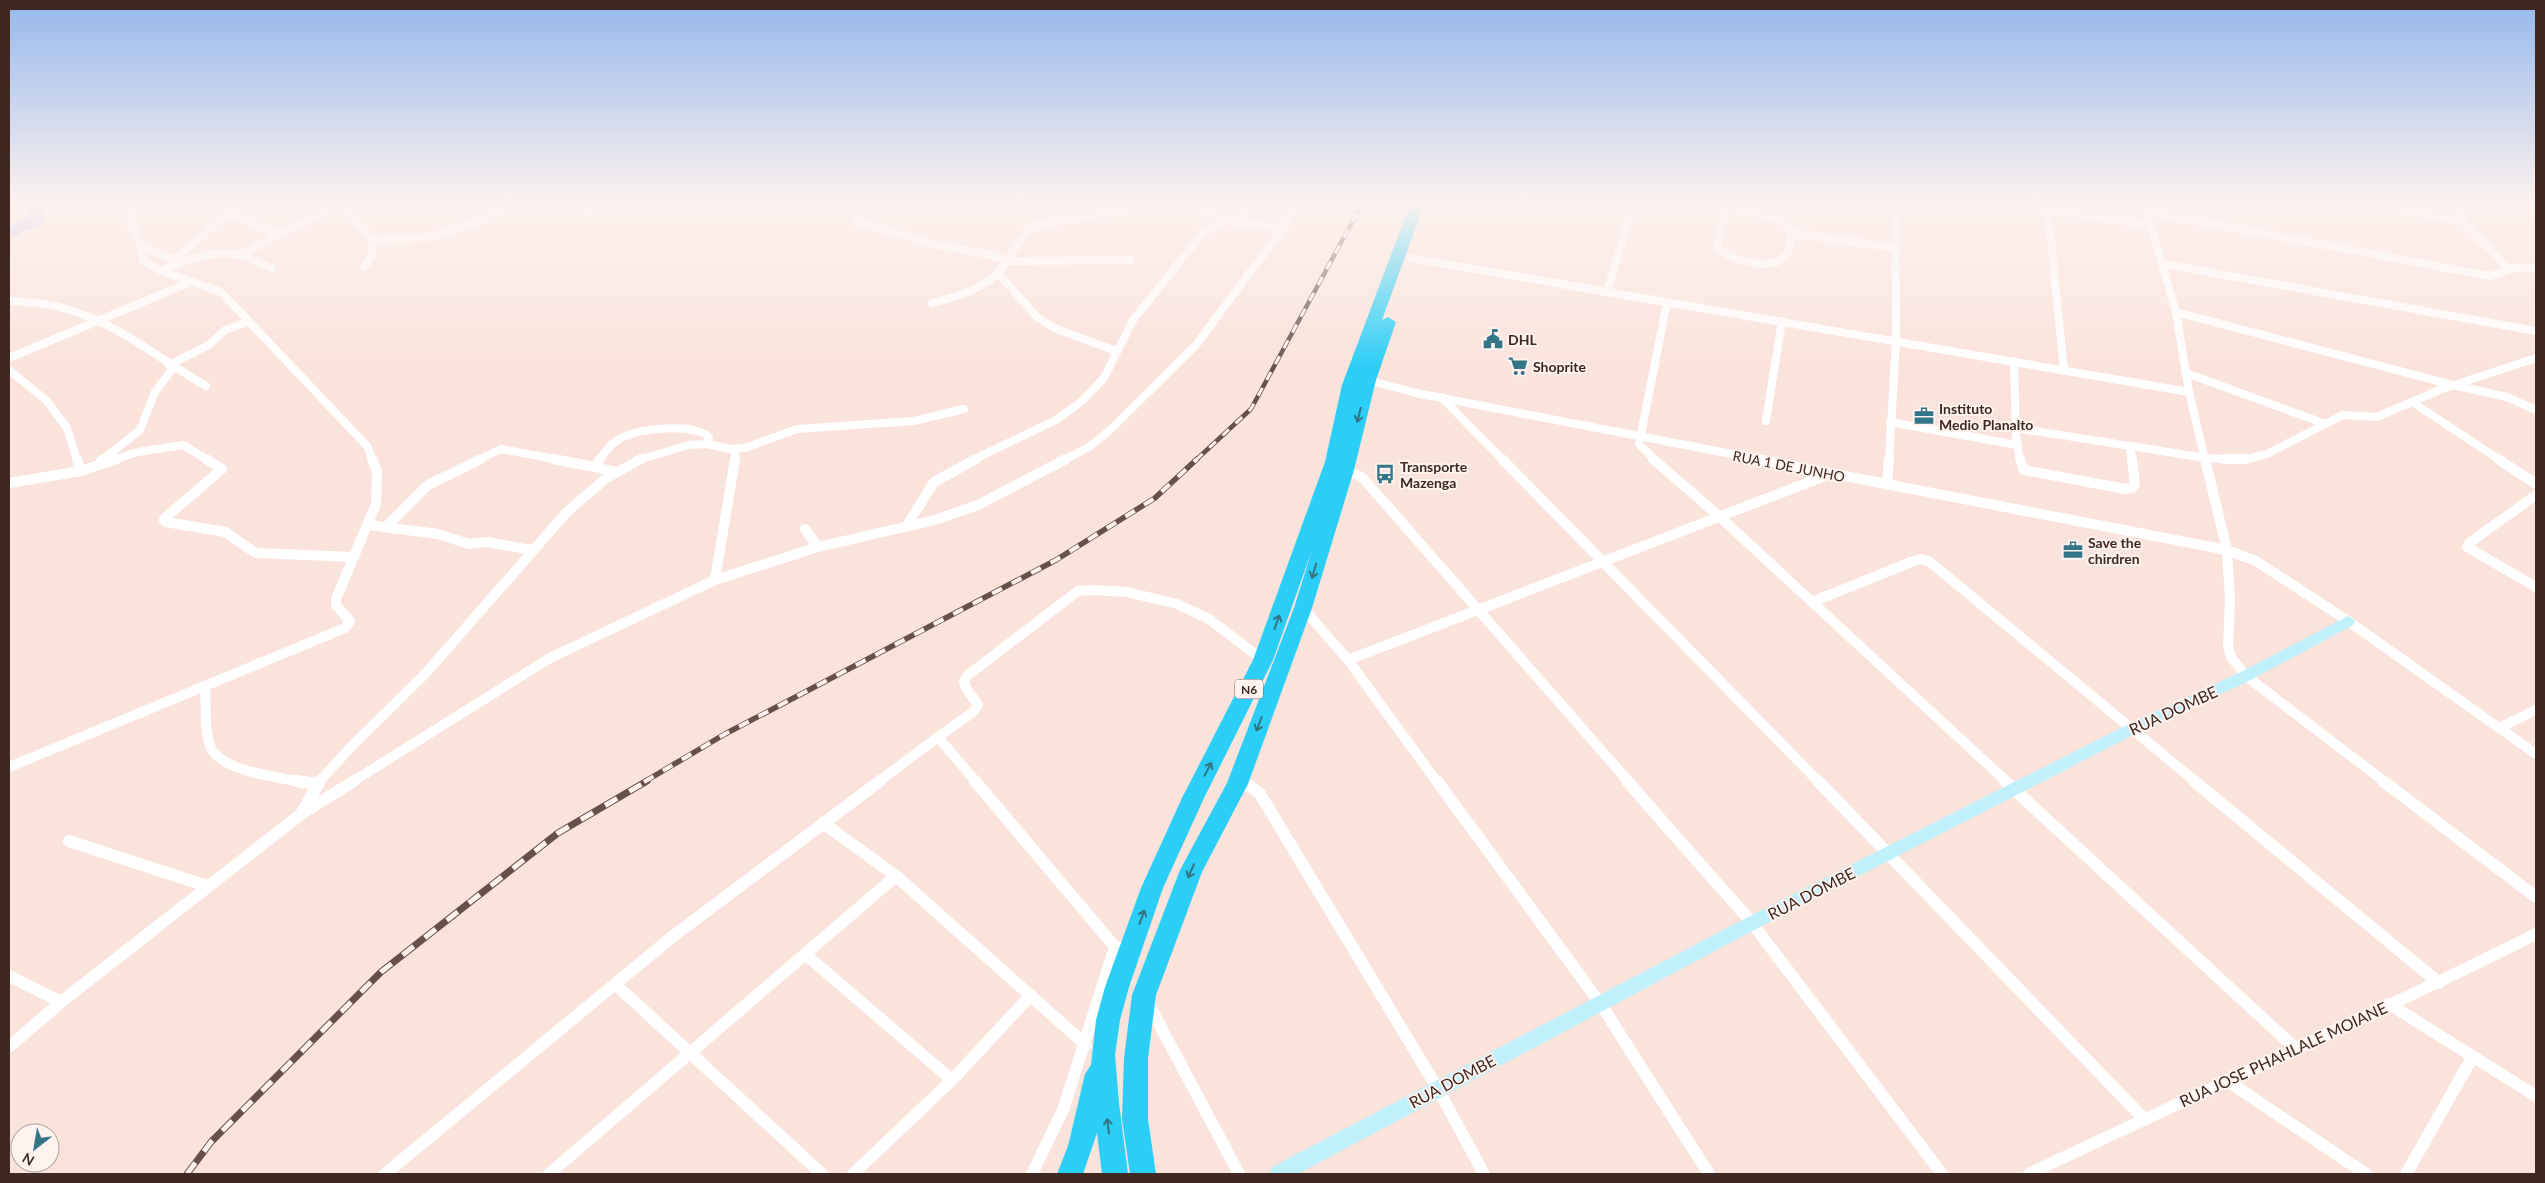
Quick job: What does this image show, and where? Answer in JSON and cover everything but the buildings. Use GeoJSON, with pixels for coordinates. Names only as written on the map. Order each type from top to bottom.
{"type":"FeatureCollection","features":[{"type":"Feature","properties":{"kind":"highway","name":"N6"},"geometry":{"type":"LineString","coordinates":[[1115,1174],[1106,1103],[1094,1050],[1108,1020],[1123,948],[1193,798],[1263,660],[1334,462],[1400,257]]}},
{"type":"Feature","properties":{"kind":"highway","name":"N6"},"geometry":{"type":"LineString","coordinates":[[1143,1174],[1135,1110],[1136,1058],[1144,995],[1191,870],[1237,784],[1303,608],[1345,470],[1360,378],[1410,258]]}},
{"type":"Feature","properties":{"kind":"highway"},"geometry":{"type":"LineString","coordinates":[[1070,1174],[1081,1146],[1094,1050]]}},
{"type":"Feature","properties":{"kind":"street"},"geometry":{"type":"LineString","coordinates":[[9,767],[298,649],[345,628],[350,621],[336,605],[336,599],[376,504],[377,471],[367,446],[221,292],[161,271],[143,260],[143,257]]}},
{"type":"Feature","properties":{"kind":"street"},"geometry":{"type":"LineString","coordinates":[[169,257],[177,260],[198,257]]}},
{"type":"Feature","properties":{"kind":"street"},"geometry":{"type":"LineString","coordinates":[[161,271],[180,257]]}},
{"type":"Feature","properties":{"kind":"street"},"geometry":{"type":"LineString","coordinates":[[245,257],[272,268]]}},
{"type":"Feature","properties":{"kind":"street"},"geometry":{"type":"LineString","coordinates":[[364,267],[371,257]]}},
{"type":"Feature","properties":{"kind":"street"},"geometry":{"type":"LineString","coordinates":[[995,257],[1008,260],[1130,260]]}},
{"type":"Feature","properties":{"kind":"street"},"geometry":{"type":"LineString","coordinates":[[932,303],[979,286],[998,272],[1010,257]]}},
{"type":"Feature","properties":{"kind":"street"},"geometry":{"type":"LineString","coordinates":[[906,527],[927,490],[934,482],[990,451],[1056,420],[1082,401],[1104,378],[1132,320],[1183,257]]}},
{"type":"Feature","properties":{"kind":"street"},"geometry":{"type":"LineString","coordinates":[[9,1047],[61,1002],[301,814],[550,658],[715,580],[818,547],[906,527],[978,505],[1089,447],[1109,431],[1196,345],[1261,257]]}},
{"type":"Feature","properties":{"kind":"street"},"geometry":{"type":"LineString","coordinates":[[1607,292],[1617,257]]}},
{"type":"Feature","properties":{"kind":"street"},"geometry":{"type":"LineString","coordinates":[[1734,257],[1771,265],[1786,257]]}},
{"type":"Feature","properties":{"kind":"street"},"geometry":{"type":"LineString","coordinates":[[1887,485],[1896,340],[1896,257]]}},
{"type":"Feature","properties":{"kind":"street"},"geometry":{"type":"LineString","coordinates":[[2053,257],[2064,370]]}},
{"type":"Feature","properties":{"kind":"street"},"geometry":{"type":"LineString","coordinates":[[2162,257],[2176,312],[2189,392],[2227,550],[2230,600],[2228,646],[2231,657],[2246,676],[2536,897]]}},
{"type":"Feature","properties":{"kind":"street"},"geometry":{"type":"LineString","coordinates":[[2397,257],[2490,276],[2508,268],[2524,266],[2536,268]]}},
{"type":"Feature","properties":{"kind":"street"},"geometry":{"type":"LineString","coordinates":[[2497,257],[2508,268]]}},
{"type":"Feature","properties":{"kind":"street"},"geometry":{"type":"LineString","coordinates":[[1410,258],[1448,263],[1465,269],[1896,340],[2189,392]]}},
{"type":"Feature","properties":{"kind":"street"},"geometry":{"type":"LineString","coordinates":[[2164,264],[2536,332]]}},
{"type":"Feature","properties":{"kind":"street"},"geometry":{"type":"LineString","coordinates":[[998,272],[1037,317],[1054,328],[1116,351]]}},
{"type":"Feature","properties":{"kind":"street"},"geometry":{"type":"LineString","coordinates":[[9,358],[99,322],[193,281]]}},
{"type":"Feature","properties":{"kind":"street"},"geometry":{"type":"LineString","coordinates":[[9,301],[72,310],[99,322],[171,367],[206,386]]}},
{"type":"Feature","properties":{"kind":"street"},"geometry":{"type":"LineString","coordinates":[[1667,302],[1639,444],[1642,449],[1720,517],[2295,1048]]}},
{"type":"Feature","properties":{"kind":"street"},"geometry":{"type":"LineString","coordinates":[[2176,312],[2453,385],[2507,397],[2536,410]]}},
{"type":"Feature","properties":{"kind":"street"},"geometry":{"type":"LineString","coordinates":[[1766,421],[1782,321]]}},
{"type":"Feature","properties":{"kind":"street"},"geometry":{"type":"LineString","coordinates":[[92,467],[140,430],[155,392],[171,367],[209,345],[225,330],[248,322]]}},
{"type":"Feature","properties":{"kind":"street"},"geometry":{"type":"LineString","coordinates":[[2016,428],[2206,458],[2243,460],[2256,458],[2323,423],[2343,415],[2377,417],[2453,385],[2536,358]]}},
{"type":"Feature","properties":{"kind":"street"},"geometry":{"type":"LineString","coordinates":[[2014,361],[2017,445],[2019,465],[2024,470],[2125,489],[2132,488],[2135,484],[2130,446]]}},
{"type":"Feature","properties":{"kind":"street"},"geometry":{"type":"LineString","coordinates":[[9,370],[47,401],[67,428],[81,471]]}},
{"type":"Feature","properties":{"kind":"street"},"geometry":{"type":"LineString","coordinates":[[2186,373],[2323,423]]}},
{"type":"Feature","properties":{"kind":"street","name":"RUA 1 DE JUNHO"},"geometry":{"type":"LineString","coordinates":[[1360,378],[1441,397],[2227,550],[2256,561],[2348,620],[2536,754]]}},
{"type":"Feature","properties":{"kind":"street"},"geometry":{"type":"LineString","coordinates":[[1441,397],[1889,853],[2145,1120]]}},
{"type":"Feature","properties":{"kind":"street"},"geometry":{"type":"LineString","coordinates":[[2412,402],[2536,484]]}},
{"type":"Feature","properties":{"kind":"street"},"geometry":{"type":"LineString","coordinates":[[301,814],[316,784],[410,690],[532,550],[589,490],[616,472],[634,462],[683,446],[707,444],[736,450],[763,443],[785,432],[797,429],[889,424],[944,415],[964,409]]}},
{"type":"Feature","properties":{"kind":"street"},"geometry":{"type":"LineString","coordinates":[[1890,422],[2017,445]]}},
{"type":"Feature","properties":{"kind":"street"},"geometry":{"type":"LineString","coordinates":[[595,467],[613,443],[633,433],[661,430],[701,431],[709,437],[707,444]]}},
{"type":"Feature","properties":{"kind":"street"},"geometry":{"type":"LineString","coordinates":[[9,484],[81,471],[138,452],[183,445],[222,469],[166,517],[164,520],[166,522],[225,532],[232,535],[244,549],[256,553],[354,557]]}},
{"type":"Feature","properties":{"kind":"street"},"geometry":{"type":"LineString","coordinates":[[387,526],[428,485],[501,449],[616,472]]}},
{"type":"Feature","properties":{"kind":"street"},"geometry":{"type":"LineString","coordinates":[[715,580],[736,450]]}},
{"type":"Feature","properties":{"kind":"street"},"geometry":{"type":"LineString","coordinates":[[1345,470],[1362,477],[1752,923],[1942,1174]]}},
{"type":"Feature","properties":{"kind":"street"},"geometry":{"type":"LineString","coordinates":[[1348,660],[1480,611],[1830,474]]}},
{"type":"Feature","properties":{"kind":"street"},"geometry":{"type":"LineString","coordinates":[[2536,495],[2469,543],[2467,547],[2536,587]]}},
{"type":"Feature","properties":{"kind":"street"},"geometry":{"type":"LineString","coordinates":[[368,526],[387,526],[438,534],[470,544],[488,542],[532,550]]}},
{"type":"Feature","properties":{"kind":"street"},"geometry":{"type":"LineString","coordinates":[[804,529],[818,547]]}},
{"type":"Feature","properties":{"kind":"street"},"geometry":{"type":"LineString","coordinates":[[1812,602],[1914,560],[1921,559],[1930,562],[2134,728],[2439,983]]}},
{"type":"Feature","properties":{"kind":"street"},"geometry":{"type":"LineString","coordinates":[[384,1174],[672,937],[973,712],[978,705],[966,688],[964,681],[968,675],[1078,591],[1127,592],[1177,604],[1208,619],[1263,660]]}},
{"type":"Feature","properties":{"kind":"street"},"geometry":{"type":"LineString","coordinates":[[1303,608],[1348,660],[1600,1003],[1709,1174]]}},
{"type":"Feature","properties":{"kind":"street","name":"RUA DOMBE"},"geometry":{"type":"LineString","coordinates":[[1279,1174],[1752,923],[2016,790],[2134,728],[2246,676],[2348,620]]}},
{"type":"Feature","properties":{"kind":"street"},"geometry":{"type":"LineString","coordinates":[[205,686],[212,750],[220,760],[270,775],[316,784]]}},
{"type":"Feature","properties":{"kind":"street"},"geometry":{"type":"LineString","coordinates":[[2499,728],[2536,710]]}},
{"type":"Feature","properties":{"kind":"street"},"geometry":{"type":"LineString","coordinates":[[938,737],[1123,948]]}},
{"type":"Feature","properties":{"kind":"street"},"geometry":{"type":"LineString","coordinates":[[1237,784],[1250,786],[1260,794],[1438,1089],[1484,1174]]}},
{"type":"Feature","properties":{"kind":"street"},"geometry":{"type":"LineString","coordinates":[[824,823],[896,876],[1094,1050],[1032,1174]]}},
{"type":"Feature","properties":{"kind":"street"},"geometry":{"type":"LineString","coordinates":[[69,841],[136,861],[207,886]]}},
{"type":"Feature","properties":{"kind":"street"},"geometry":{"type":"LineString","coordinates":[[549,1174],[896,876]]}},
{"type":"Feature","properties":{"kind":"street","name":"RUA JOSE PHAHLALE MOIANE"},"geometry":{"type":"LineString","coordinates":[[2035,1173],[2226,1080],[2388,1004],[2439,983],[2536,934]]}},
{"type":"Feature","properties":{"kind":"street"},"geometry":{"type":"LineString","coordinates":[[805,954],[952,1080]]}},
{"type":"Feature","properties":{"kind":"street"},"geometry":{"type":"LineString","coordinates":[[9,976],[61,1002]]}},
{"type":"Feature","properties":{"kind":"street"},"geometry":{"type":"LineString","coordinates":[[615,984],[822,1174]]}},
{"type":"Feature","properties":{"kind":"street"},"geometry":{"type":"LineString","coordinates":[[853,1174],[952,1080],[1031,995]]}},
{"type":"Feature","properties":{"kind":"street"},"geometry":{"type":"LineString","coordinates":[[1144,995],[1239,1174]]}},
{"type":"Feature","properties":{"kind":"street"},"geometry":{"type":"LineString","coordinates":[[2388,1004],[2472,1058],[2536,1096]]}},
{"type":"Feature","properties":{"kind":"street"},"geometry":{"type":"LineString","coordinates":[[2406,1174],[2472,1058]]}},
{"type":"Feature","properties":{"kind":"street"},"geometry":{"type":"LineString","coordinates":[[2226,1080],[2366,1174]]}},
{"type":"Feature","properties":{"kind":"railway"},"geometry":{"type":"LineString","coordinates":[[1196,460],[1251,409],[1333,257]]}},
{"type":"Feature","properties":{"kind":"railway"},"geometry":{"type":"LineString","coordinates":[[644,782],[725,734],[1056,560],[1155,498],[1197,459]]}},
{"type":"Feature","properties":{"kind":"railway"},"geometry":{"type":"LineString","coordinates":[[187,1174],[211,1142],[381,972],[558,833],[647,781]]}},
{"type":"Feature","properties":{"kind":"place","name":"DHL"},"geometry":{"type":"Point","coordinates":[1493,339]}},
{"type":"Feature","properties":{"kind":"place","name":"Shoprite"},"geometry":{"type":"Point","coordinates":[1518,366]}},
{"type":"Feature","properties":{"kind":"place","name":"Instituto Medio Planalto"},"geometry":{"type":"Point","coordinates":[1924,416]}},
{"type":"Feature","properties":{"kind":"place","name":"Transporte Mazenga"},"geometry":{"type":"Point","coordinates":[1385,474]}},
{"type":"Feature","properties":{"kind":"place","name":"Save the chirdren"},"geometry":{"type":"Point","coordinates":[2073,550]}}]}
